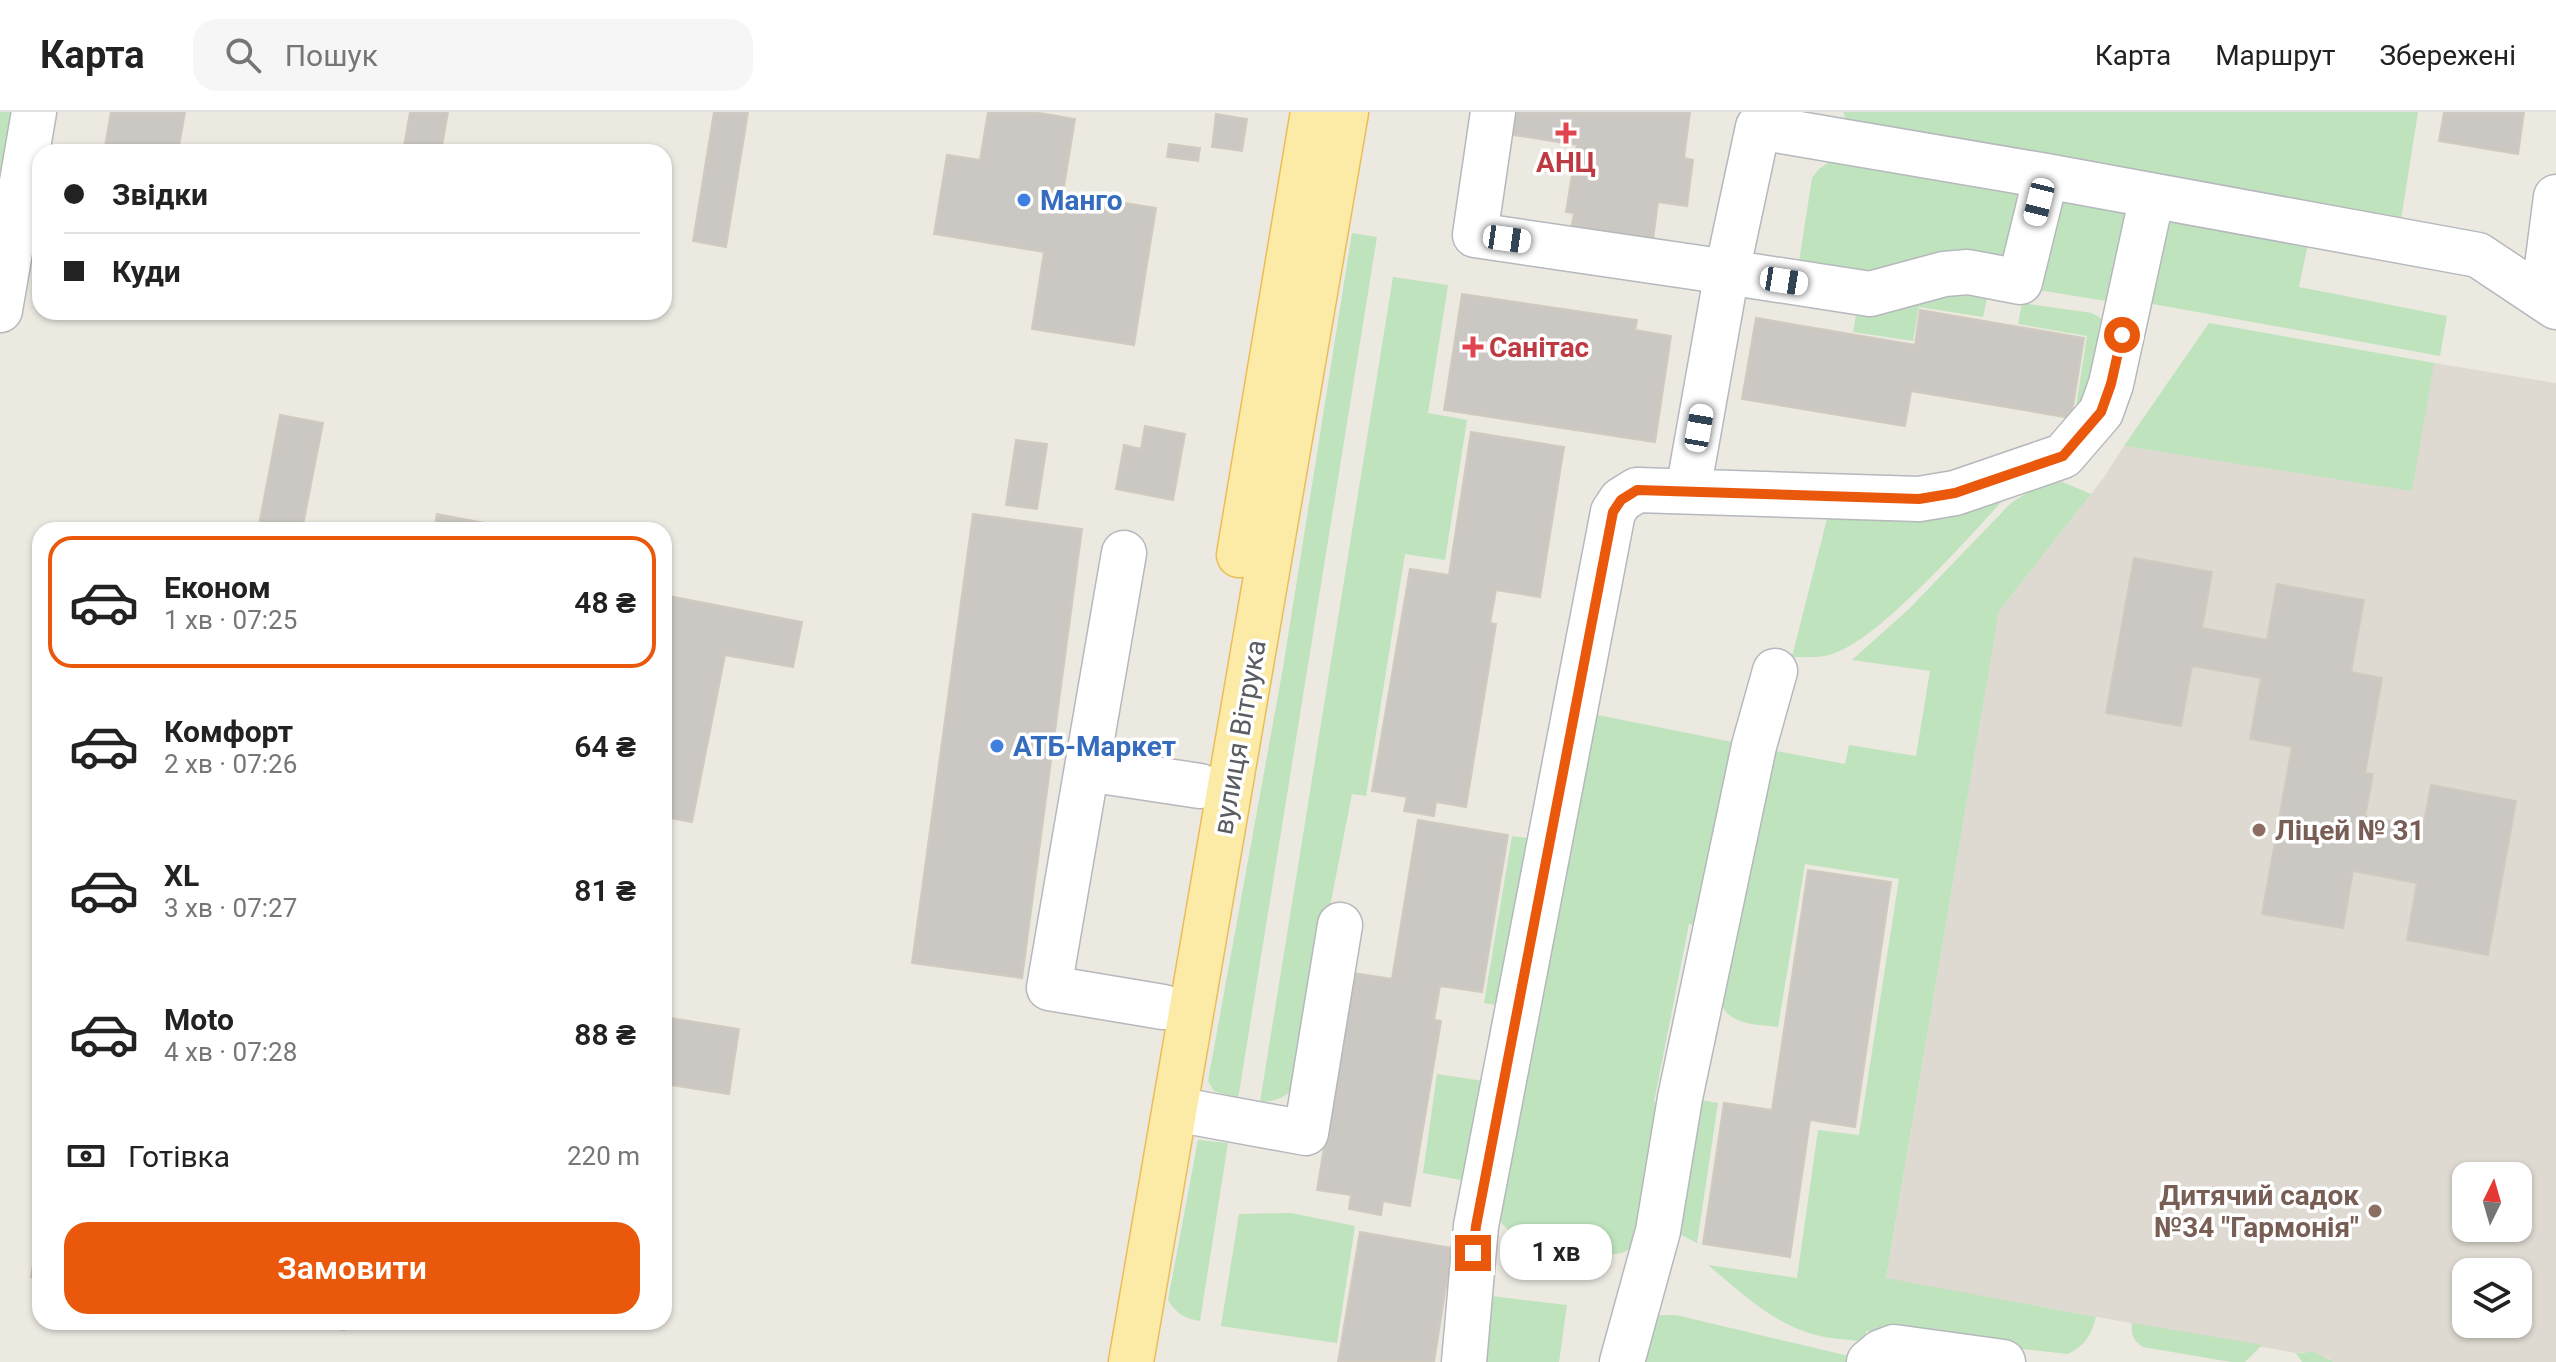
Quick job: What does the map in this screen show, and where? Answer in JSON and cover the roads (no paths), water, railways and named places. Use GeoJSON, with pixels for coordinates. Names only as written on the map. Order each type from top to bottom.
{"type":"FeatureCollection","features":[{"type":"Feature","properties":{"kind":"main road","name":"вулиця Вітрука"},"geometry":{"type":"LineString","coordinates":[[1102,1362],[1313,112]]}},
{"type":"Feature","properties":{"kind":"main road","name":"вулиця Вітрука"},"geometry":{"type":"LineString","coordinates":[[1131,1362],[1346,112]]}},
{"type":"Feature","properties":{"kind":"street"},"geometry":{"type":"LineString","coordinates":[[0,310],[34,112]]}},
{"type":"Feature","properties":{"kind":"street"},"geometry":{"type":"LineString","coordinates":[[1493,112],[1475,235],[1870,294],[1944,274],[1968,272],[2020,282],[2046,176]]}},
{"type":"Feature","properties":{"kind":"street"},"geometry":{"type":"LineString","coordinates":[[1688,491],[1727,272],[1763,120],[2046,176],[2478,255],[2549,302],[2556,197]]}},
{"type":"Feature","properties":{"kind":"street"},"geometry":{"type":"LineString","coordinates":[[1464,1362],[1476,1226],[1613,512],[1621,500],[1637,490],[1919,499],[1955,493],[2063,456],[2101,412],[2111,384],[2152,196]]}},
{"type":"Feature","properties":{"kind":"street"},"geometry":{"type":"LineString","coordinates":[[1124,553],[1049,988],[1163,1007]]}},
{"type":"Feature","properties":{"kind":"street"},"geometry":{"type":"LineString","coordinates":[[1622,1362],[1658,1231],[1680,1098],[1754,746],[1775,671]]}},
{"type":"Feature","properties":{"kind":"street"},"geometry":{"type":"LineString","coordinates":[[1087,769],[1200,786]]}},
{"type":"Feature","properties":{"kind":"street"},"geometry":{"type":"LineString","coordinates":[[1175,1109],[1306,1133],[1340,925]]}},
{"type":"Feature","properties":{"kind":"street"},"geometry":{"type":"LineString","coordinates":[[1869,1362],[1881,1352],[1894,1347],[2003,1362]]}},
{"type":"Feature","properties":{"kind":"place","name":"АНЦ"},"geometry":{"type":"Point","coordinates":[1566,133]}},
{"type":"Feature","properties":{"kind":"place","name":"Манго"},"geometry":{"type":"Point","coordinates":[1024,200]}},
{"type":"Feature","properties":{"kind":"place","name":"Санітас"},"geometry":{"type":"Point","coordinates":[1473,347]}},
{"type":"Feature","properties":{"kind":"place","name":"АТБ-Маркет"},"geometry":{"type":"Point","coordinates":[997,746]}},
{"type":"Feature","properties":{"kind":"place","name":"Ліцей № 31"},"geometry":{"type":"Point","coordinates":[2259,830]}},
{"type":"Feature","properties":{"kind":"place","name":"Дитячий садок №34 \"Гармонія\""},"geometry":{"type":"Point","coordinates":[2375,1211]}}]}
